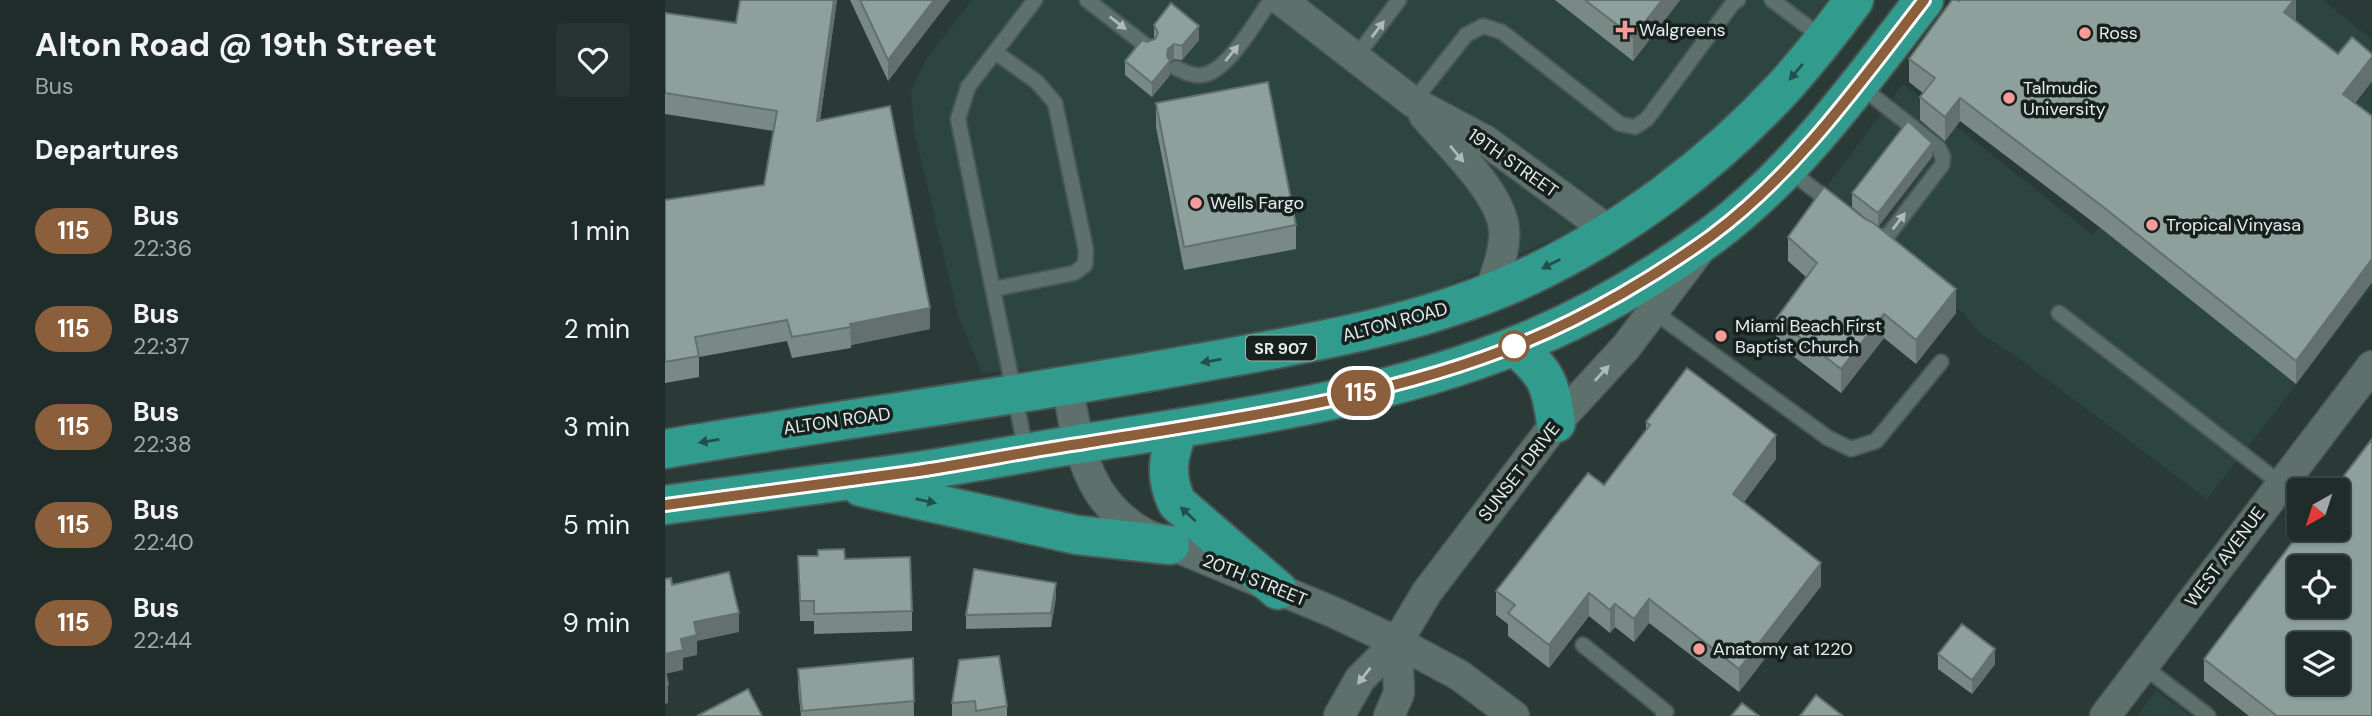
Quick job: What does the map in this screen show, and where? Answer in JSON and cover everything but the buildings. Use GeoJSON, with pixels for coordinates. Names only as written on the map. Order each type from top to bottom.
{"type":"FeatureCollection","features":[{"type":"Feature","properties":{"kind":"highway","name":"ALTON ROAD"},"geometry":{"type":"LineString","coordinates":[[665,449],[1015,395],[1375,330],[1490,292],[1571,254],[1653,203],[1735,135],[1783,88],[1854,0]]}},
{"type":"Feature","properties":{"kind":"highway"},"geometry":{"type":"LineString","coordinates":[[665,505],[914,471],[1179,428],[1399,384],[1515,346],[1611,299],[1711,236],[1788,169],[1859,85],[1924,0]]}},
{"type":"Feature","properties":{"kind":"highway"},"geometry":{"type":"LineString","coordinates":[[1515,346],[1545,375],[1550,387],[1556,423]]}},
{"type":"Feature","properties":{"kind":"highway"},"geometry":{"type":"LineString","coordinates":[[1179,428],[1167,466],[1177,503],[1278,590]]}},
{"type":"Feature","properties":{"kind":"highway"},"geometry":{"type":"LineString","coordinates":[[835,482],[1077,535],[1170,545]]}},
{"type":"Feature","properties":{"kind":"street","name":"19TH STREET"},"geometry":{"type":"LineString","coordinates":[[1281,0],[1413,102],[1486,141],[1609,231]]}},
{"type":"Feature","properties":{"kind":"street","name":"19TH STREET"},"geometry":{"type":"LineString","coordinates":[[1413,102],[1490,193],[1500,209],[1504,230],[1502,249],[1490,292]]}},
{"type":"Feature","properties":{"kind":"street","name":"SUNSET DRIVE"},"geometry":{"type":"LineString","coordinates":[[1339,716],[1360,679],[1397,642],[1427,592],[1556,423],[1626,347],[1711,236]]}},
{"type":"Feature","properties":{"kind":"street","name":"WEST AVENUE"},"geometry":{"type":"LineString","coordinates":[[2105,716],[2372,366]]}},
{"type":"Feature","properties":{"kind":"street","name":"20TH STREET"},"geometry":{"type":"LineString","coordinates":[[1067,386],[1080,443],[1097,490],[1112,511],[1131,527],[1397,642],[1459,675],[1514,716]]}},
{"type":"Feature","properties":{"kind":"street"},"geometry":{"type":"LineString","coordinates":[[1389,716],[1399,693],[1397,642]]}},
{"type":"Feature","properties":{"kind":"lane"},"geometry":{"type":"LineString","coordinates":[[1027,452],[958,119],[968,87],[1035,0]]}},
{"type":"Feature","properties":{"kind":"lane"},"geometry":{"type":"LineString","coordinates":[[1087,0],[1148,47]]}},
{"type":"Feature","properties":{"kind":"lane"},"geometry":{"type":"LineString","coordinates":[[1176,68],[1191,74],[1205,75],[1217,68],[1230,58],[1271,0]]}},
{"type":"Feature","properties":{"kind":"lane"},"geometry":{"type":"LineString","coordinates":[[1356,57],[1399,0]]}},
{"type":"Feature","properties":{"kind":"lane"},"geometry":{"type":"LineString","coordinates":[[1413,102],[1465,35],[1483,26],[1502,32],[1620,124],[1635,127],[1647,119],[1733,3],[1738,0]]}},
{"type":"Feature","properties":{"kind":"lane"},"geometry":{"type":"LineString","coordinates":[[1772,0],[1824,39]]}},
{"type":"Feature","properties":{"kind":"lane"},"geometry":{"type":"LineString","coordinates":[[994,289],[1074,273],[1085,265],[1086,250],[1055,103],[1037,82],[995,52]]}},
{"type":"Feature","properties":{"kind":"lane"},"geometry":{"type":"LineString","coordinates":[[1859,85],[1938,147],[1943,157],[1942,165],[1889,234],[1881,238],[1871,235],[1862,227]]}},
{"type":"Feature","properties":{"kind":"lane"},"geometry":{"type":"LineString","coordinates":[[1788,169],[1843,212]]}},
{"type":"Feature","properties":{"kind":"lane"},"geometry":{"type":"LineString","coordinates":[[1653,311],[1828,438],[1851,449],[1876,441],[1941,362]]}},
{"type":"Feature","properties":{"kind":"lane"},"geometry":{"type":"LineString","coordinates":[[2059,313],[2281,484]]}},
{"type":"Feature","properties":{"kind":"lane"},"geometry":{"type":"LineString","coordinates":[[1583,645],[1666,712],[1663,716]]}},
{"type":"Feature","properties":{"kind":"lane"},"geometry":{"type":"LineString","coordinates":[[2143,666],[2208,716]]}},
{"type":"Feature","properties":{"kind":"shaded area"},"geometry":{"type":"Polygon","coordinates":[[[972,0],[1827,0],[1792,45],[1707,143],[1643,192],[1612,203],[1568,233],[1423,296],[1212,343],[1056,367],[982,373],[958,315],[914,131],[911,91],[925,61],[972,0]]]}},
{"type":"Feature","properties":{"kind":"shaded area"},"geometry":{"type":"Polygon","coordinates":[[[2277,0],[2323,0],[2372,40],[2372,287],[2207,499],[2017,357],[1979,333],[1964,314],[1818,198],[1903,84],[2093,235],[2277,0]]]}},
{"type":"Feature","properties":{"kind":"shaded area"},"geometry":{"type":"Polygon","coordinates":[[[2156,691],[2190,716],[2137,716],[2156,691]]]}},
{"type":"Feature","properties":{"kind":"bus line","name":"115"},"geometry":{"type":"LineString","coordinates":[[665,505],[914,471],[1179,428],[1399,384],[1439,373],[1526,342],[1611,299],[1661,269],[1711,236],[1751,203],[1788,169],[1859,85],[1924,0]]}},
{"type":"Feature","properties":{"kind":"place","name":"Walgreens"},"geometry":{"type":"Point","coordinates":[1625,30]}},
{"type":"Feature","properties":{"kind":"place","name":"Ross"},"geometry":{"type":"Point","coordinates":[2085,33]}},
{"type":"Feature","properties":{"kind":"place","name":"Talmudic University"},"geometry":{"type":"Point","coordinates":[2009,98]}},
{"type":"Feature","properties":{"kind":"place","name":"Wells Fargo"},"geometry":{"type":"Point","coordinates":[1196,203]}},
{"type":"Feature","properties":{"kind":"place","name":"Tropical Vinyasa"},"geometry":{"type":"Point","coordinates":[2152,225]}},
{"type":"Feature","properties":{"kind":"place","name":"Miami Beach First Baptist Church"},"geometry":{"type":"Point","coordinates":[1721,336]}},
{"type":"Feature","properties":{"kind":"place","name":"Anatomy at 1220"},"geometry":{"type":"Point","coordinates":[1699,649]}}]}
